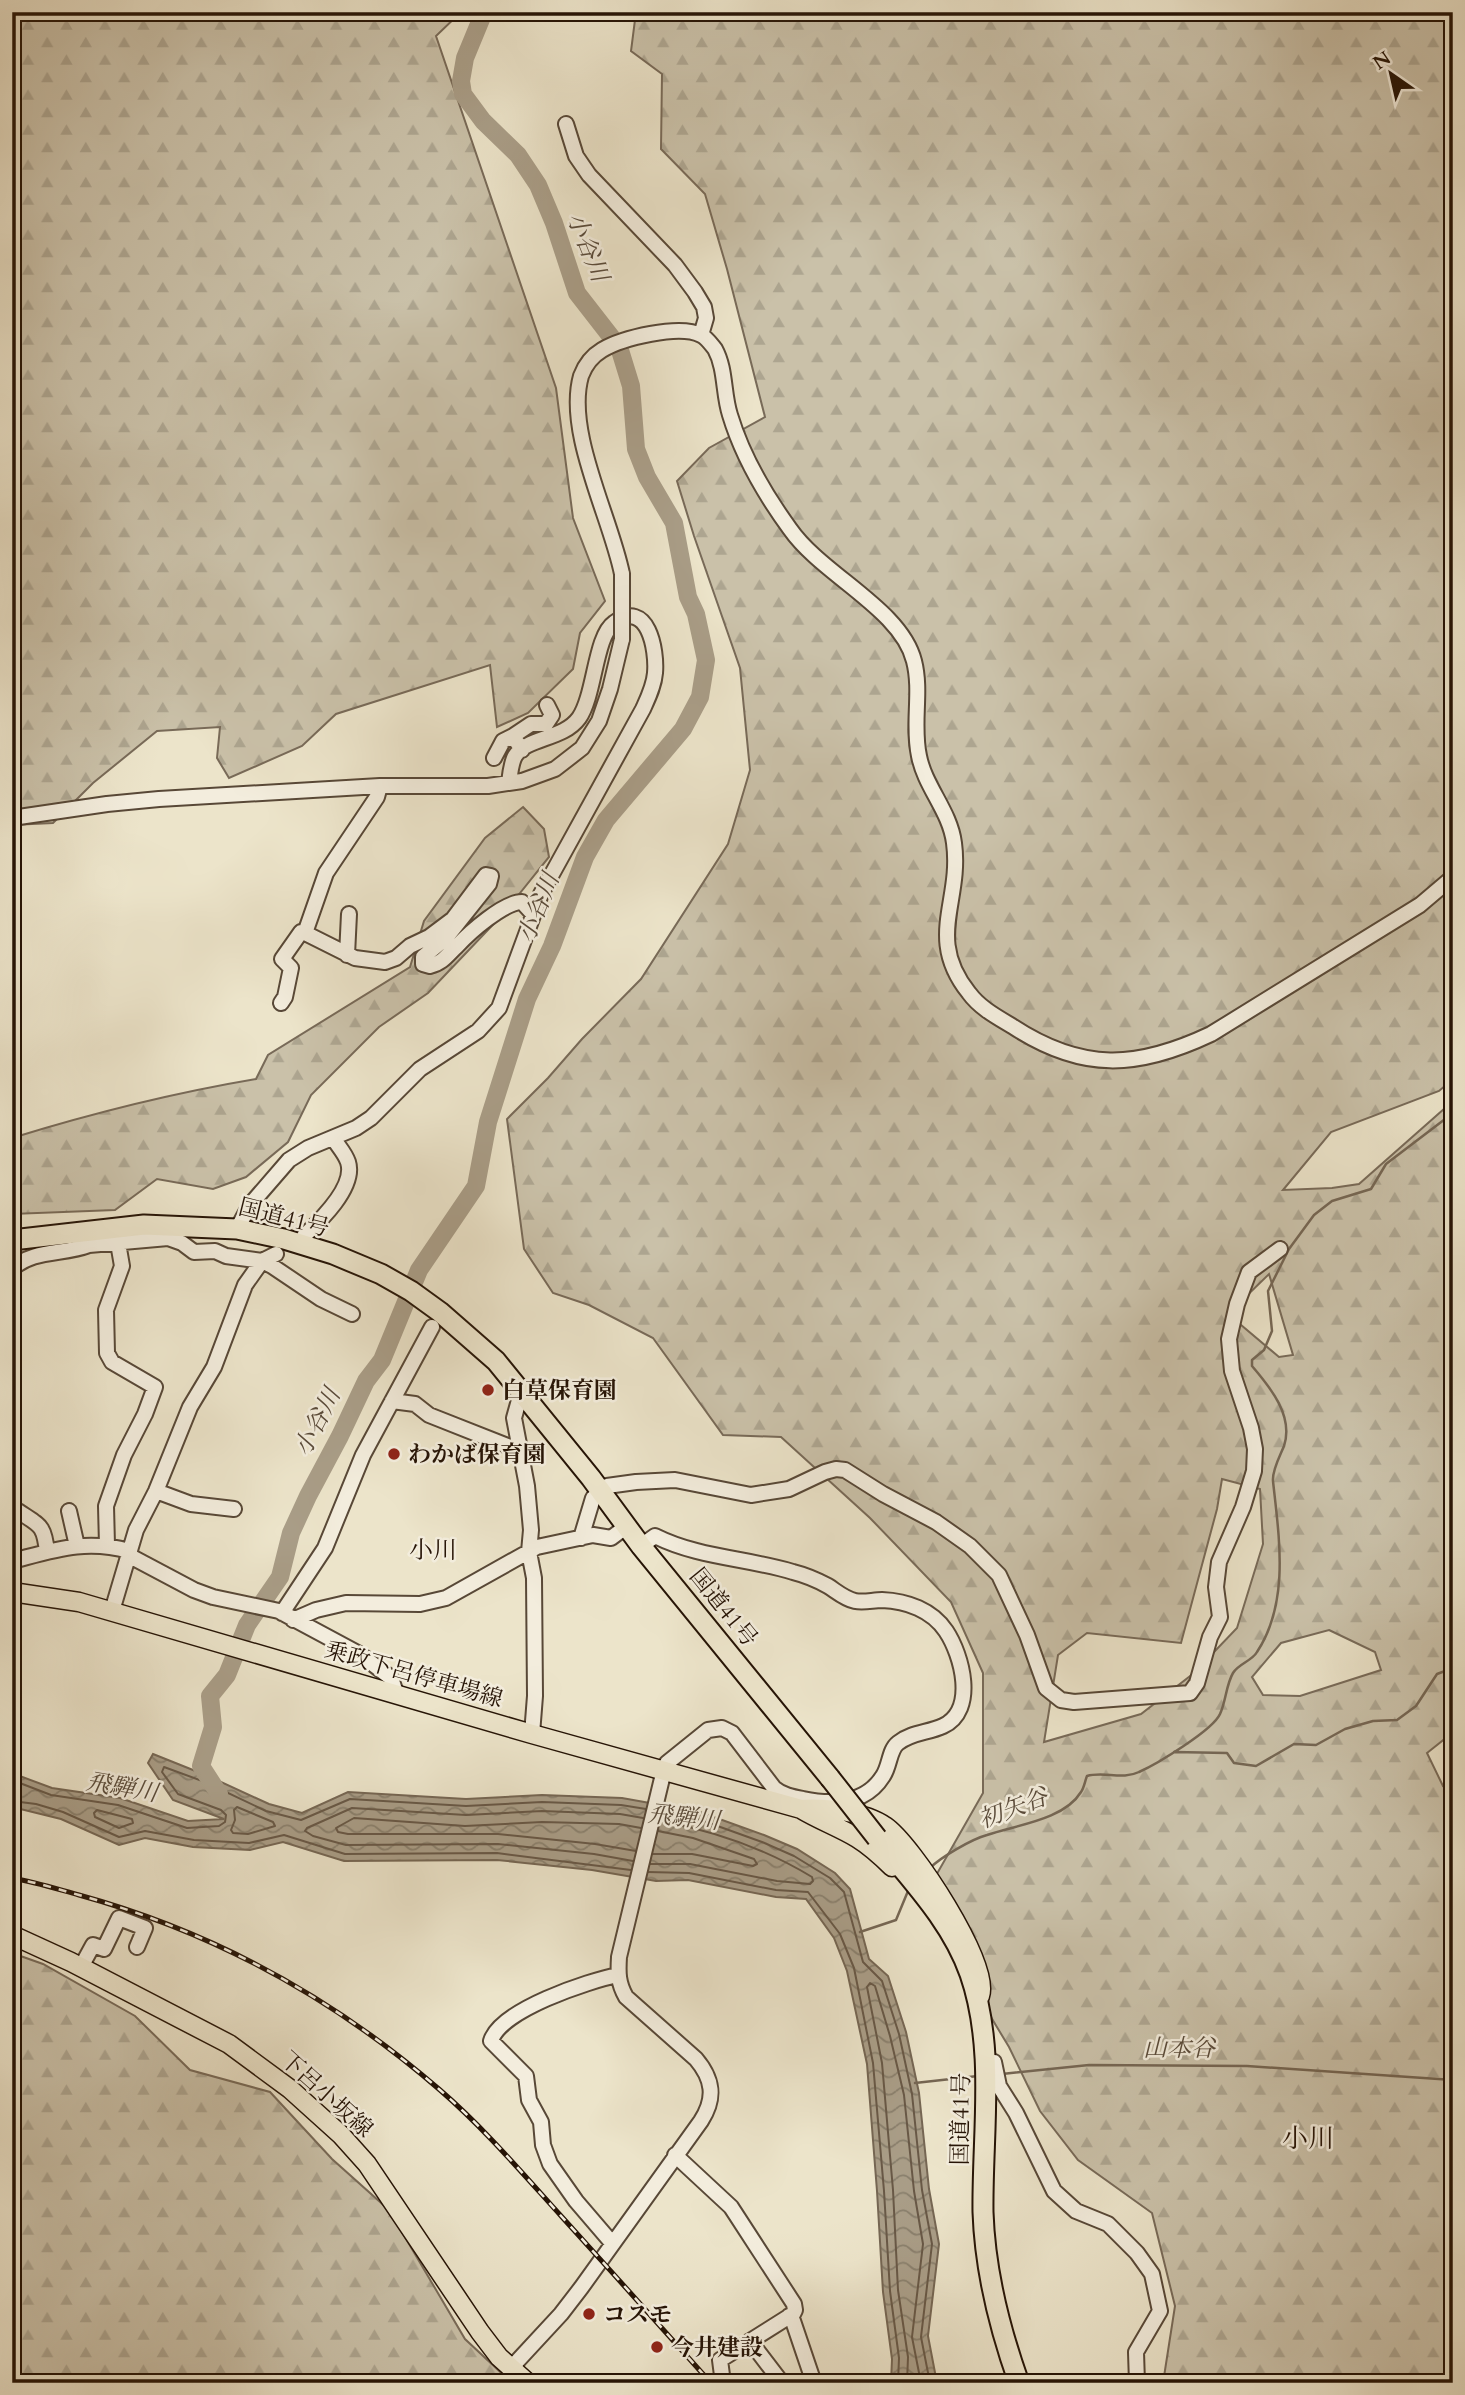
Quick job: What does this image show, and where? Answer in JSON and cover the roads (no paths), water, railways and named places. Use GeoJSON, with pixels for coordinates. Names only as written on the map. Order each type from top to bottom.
{"type":"FeatureCollection","features":[{"type":"Feature","properties":{"kind":"highway","name":"国道41号"},"geometry":{"type":"LineString","coordinates":[[12,1240],[144,1225],[228,1228],[284,1239],[321,1250],[381,1274],[411,1291],[496,1361],[641,1546],[830,1777],[956,1941],[979,2001],[985,2062],[983,2213],[988,2273],[1000,2328],[1019,2383]]}},
{"type":"Feature","properties":{"kind":"main road","name":"乗政下呂停車場線"},"geometry":{"type":"LineString","coordinates":[[12,1592],[56,1597],[112,1611],[532,1734],[662,1778],[801,1809]]}},
{"type":"Feature","properties":{"kind":"main road"},"geometry":{"type":"LineString","coordinates":[[801,1809],[819,1808],[870,1818],[885,1826],[901,1840],[937,1892],[970,1948],[983,1989],[979,2001]]}},
{"type":"Feature","properties":{"kind":"main road"},"geometry":{"type":"LineString","coordinates":[[801,1809],[874,1849],[908,1882],[914,1884]]}},
{"type":"Feature","properties":{"kind":"main road","name":"下呂小坂線"},"geometry":{"type":"LineString","coordinates":[[12,1935],[81,1967],[229,2044],[290,2089],[341,2135],[375,2175],[480,2332],[528,2383]]}},
{"type":"Feature","properties":{"kind":"street"},"geometry":{"type":"LineString","coordinates":[[566,124],[576,156],[589,175],[676,265],[695,292],[704,307],[706,317],[701,335]]}},
{"type":"Feature","properties":{"kind":"street"},"geometry":{"type":"LineString","coordinates":[[12,818],[115,803],[380,786],[488,786],[522,781],[555,769],[582,748],[599,721],[622,639],[621,574],[614,538],[588,461],[578,401],[582,374],[587,364],[604,349],[621,341],[683,330],[701,335],[714,348],[721,364],[730,415],[740,439],[759,480],[791,531],[833,574],[891,620],[910,647],[917,679],[916,726],[919,758],[947,816],[955,848],[956,866],[946,924],[947,947],[951,965],[960,981],[984,1008],[1028,1037],[1083,1058],[1119,1061],[1164,1054],[1211,1034],[1397,920],[1420,905],[1453,877]]}},
{"type":"Feature","properties":{"kind":"street"},"geometry":{"type":"LineString","coordinates":[[215,1251],[213,1241],[250,1205],[289,1160],[371,1118],[420,1069],[478,1031],[499,1008],[541,894],[651,690],[655,673],[654,655],[646,625],[639,618],[631,616],[614,622],[606,632],[587,705],[578,720],[556,736],[522,750],[515,757],[509,783]]}},
{"type":"Feature","properties":{"kind":"street"},"geometry":{"type":"LineString","coordinates":[[494,758],[503,741],[525,726],[546,724],[550,720],[552,715],[547,705]]}},
{"type":"Feature","properties":{"kind":"street"},"geometry":{"type":"LineString","coordinates":[[513,736],[522,750]]}},
{"type":"Feature","properties":{"kind":"street"},"geometry":{"type":"LineString","coordinates":[[305,933],[326,873],[377,797],[380,786]]}},
{"type":"Feature","properties":{"kind":"street"},"geometry":{"type":"LineString","coordinates":[[281,1003],[285,997],[291,968],[282,959],[300,932],[347,955],[376,961],[396,958],[453,919],[486,875],[492,878],[446,938],[423,957],[423,964],[435,965],[507,905],[522,902],[533,914]]}},
{"type":"Feature","properties":{"kind":"street"},"geometry":{"type":"LineString","coordinates":[[347,955],[349,914]]}},
{"type":"Feature","properties":{"kind":"street"},"geometry":{"type":"LineString","coordinates":[[304,1236],[324,1217],[346,1180],[349,1169],[347,1159],[333,1138]]}},
{"type":"Feature","properties":{"kind":"street"},"geometry":{"type":"LineString","coordinates":[[12,1269],[32,1256],[118,1242],[168,1238],[182,1243],[194,1252],[215,1251],[226,1256],[262,1261],[321,1299],[352,1314]]}},
{"type":"Feature","properties":{"kind":"street"},"geometry":{"type":"LineString","coordinates":[[107,1545],[106,1506],[124,1455],[145,1414],[155,1387],[112,1362],[107,1353],[106,1310],[122,1266],[118,1242]]}},
{"type":"Feature","properties":{"kind":"street"},"geometry":{"type":"LineString","coordinates":[[607,1486],[676,1480],[751,1495],[789,1489],[825,1472],[845,1470],[959,1538],[999,1575],[1027,1634],[1046,1688],[1061,1700],[1074,1702],[1190,1693],[1197,1683],[1210,1637],[1220,1617],[1216,1587],[1219,1562],[1243,1507],[1254,1471],[1255,1449],[1251,1428],[1232,1371],[1229,1339],[1237,1304],[1249,1272],[1280,1249]]}},
{"type":"Feature","properties":{"kind":"street"},"geometry":{"type":"LineString","coordinates":[[112,1611],[136,1530],[156,1491],[190,1407],[214,1367],[245,1285],[262,1261],[276,1254]]}},
{"type":"Feature","properties":{"kind":"street"},"geometry":{"type":"LineString","coordinates":[[285,1615],[325,1548],[363,1455],[432,1327]]}},
{"type":"Feature","properties":{"kind":"street"},"geometry":{"type":"LineString","coordinates":[[524,1395],[519,1400],[514,1418],[531,1520],[529,1552],[534,1578],[536,1642],[535,1719],[532,1734]]}},
{"type":"Feature","properties":{"kind":"street"},"geometry":{"type":"LineString","coordinates":[[392,1401],[415,1404],[429,1415],[520,1451]]}},
{"type":"Feature","properties":{"kind":"street"},"geometry":{"type":"LineString","coordinates":[[156,1491],[191,1504],[234,1509]]}},
{"type":"Feature","properties":{"kind":"street"},"geometry":{"type":"LineString","coordinates":[[581,1538],[593,1498]]}},
{"type":"Feature","properties":{"kind":"street"},"geometry":{"type":"LineString","coordinates":[[69,1511],[77,1546]]}},
{"type":"Feature","properties":{"kind":"street"},"geometry":{"type":"LineString","coordinates":[[14,1516],[42,1527],[47,1552]]}},
{"type":"Feature","properties":{"kind":"street"},"geometry":{"type":"LineString","coordinates":[[285,1615],[346,1603],[420,1604],[446,1598],[537,1547],[593,1535],[611,1538],[627,1526]]}},
{"type":"Feature","properties":{"kind":"street"},"geometry":{"type":"LineString","coordinates":[[511,2368],[561,2314],[708,2111],[712,2096],[711,2082],[696,2059],[625,1997],[618,1975],[619,1957],[662,1778],[672,1757],[708,1730],[722,1728],[732,1733],[781,1794],[831,1804],[853,1800],[873,1788],[884,1775],[896,1744],[910,1736],[943,1726],[953,1718],[962,1699],[964,1680],[960,1659],[947,1632],[934,1616],[920,1608],[883,1600],[856,1601],[825,1584],[791,1571],[712,1556],[655,1536],[641,1546]]}},
{"type":"Feature","properties":{"kind":"street"},"geometry":{"type":"LineString","coordinates":[[12,1561],[77,1546],[107,1545],[129,1553],[194,1590],[285,1615],[369,1661],[391,1678],[396,1693]]}},
{"type":"Feature","properties":{"kind":"street"},"geometry":{"type":"LineString","coordinates":[[81,1967],[93,1945],[104,1949],[120,1918],[145,1928],[137,1947]]}},
{"type":"Feature","properties":{"kind":"street"},"geometry":{"type":"LineString","coordinates":[[612,2243],[583,2210],[551,2164],[543,2146],[541,2122],[528,2094],[526,2076],[491,2040],[506,2021],[522,2010],[597,1979],[618,1975]]}},
{"type":"Feature","properties":{"kind":"street"},"geometry":{"type":"LineString","coordinates":[[985,2062],[994,2062],[999,2086],[1016,2113],[1054,2191],[1076,2211],[1108,2224],[1137,2253],[1152,2274],[1160,2311],[1136,2352],[1136,2383]]}},
{"type":"Feature","properties":{"kind":"street"},"geometry":{"type":"LineString","coordinates":[[675,2155],[731,2207],[794,2304],[795,2310],[789,2316],[720,2360],[723,2383]]}},
{"type":"Feature","properties":{"kind":"street"},"geometry":{"type":"LineString","coordinates":[[789,2316],[814,2383]]}},
{"type":"Feature","properties":{"kind":"street"},"geometry":{"type":"LineString","coordinates":[[750,2341],[782,2383]]}},
{"type":"Feature","properties":{"kind":"water","name":"飛騨川"},"geometry":{"type":"Polygon","coordinates":[[[153,1754],[269,1804],[302,1813],[348,1792],[466,1799],[542,1795],[622,1798],[700,1812],[797,1849],[835,1873],[850,1889],[869,1959],[888,1976],[906,2032],[919,2093],[929,2189],[939,2244],[928,2336],[937,2383],[891,2383],[892,2359],[883,2292],[867,2064],[847,1971],[834,1938],[806,1899],[776,1897],[688,1880],[656,1881],[592,1870],[497,1860],[344,1861],[283,1842],[250,1850],[193,1847],[145,1838],[119,1845],[61,1819],[12,1807],[12,1770],[17,1775],[52,1788],[120,1798],[188,1821],[224,1819],[173,1800],[148,1763],[153,1754]]]}},
{"type":"Feature","properties":{"kind":"waterway","name":"小谷川"},"geometry":{"type":"LineString","coordinates":[[219,1794],[201,1766],[213,1727],[210,1696],[227,1675],[247,1625],[280,1577],[291,1533],[366,1381],[382,1360],[419,1270],[476,1186],[488,1122],[527,999],[552,946],[585,857],[606,820],[683,729],[700,697],[706,660],[696,614],[688,597],[674,523],[647,477],[636,449],[631,386],[619,347],[577,293],[554,223],[538,185],[518,155],[483,121],[463,94],[461,81],[465,58],[484,12]]}},
{"type":"Feature","properties":{"kind":"waterway"},"geometry":{"type":"LineString","coordinates":[[930,1868],[973,1840],[1038,1820],[1063,1809],[1081,1792],[1087,1776],[1126,1775],[1147,1768],[1207,1729],[1220,1714],[1233,1673],[1255,1655],[1267,1633],[1278,1591],[1280,1569],[1273,1477],[1284,1446],[1286,1424],[1273,1393],[1252,1366],[1252,1360],[1264,1350],[1272,1331],[1268,1291],[1289,1249],[1314,1215],[1332,1201],[1371,1189],[1386,1164],[1453,1113]]}},
{"type":"Feature","properties":{"kind":"waterway","name":"初矢谷"},"geometry":{"type":"LineString","coordinates":[[1174,1752],[1227,1753],[1234,1763],[1256,1766],[1294,1744],[1316,1745],[1345,1729],[1373,1721],[1397,1720],[1416,1706],[1437,1674],[1453,1668]]}},
{"type":"Feature","properties":{"kind":"waterway","name":"初矢谷"},"geometry":{"type":"LineString","coordinates":[[860,1932],[896,1920],[908,1891]]}},
{"type":"Feature","properties":{"kind":"waterway","name":"山本谷"},"geometry":{"type":"LineString","coordinates":[[1002,2074],[1089,2065],[1247,2066],[1453,2080]]}},
{"type":"Feature","properties":{"kind":"waterway","name":"山本谷"},"geometry":{"type":"LineString","coordinates":[[915,2083],[978,2076]]}},
{"type":"Feature","properties":{"kind":"railway"},"geometry":{"type":"LineString","coordinates":[[12,1878],[129,1910],[178,1928],[271,1972],[358,2026],[400,2057],[472,2120],[711,2383]]}},
{"type":"Feature","properties":{"kind":"place","name":"白草保育園"},"geometry":{"type":"Point","coordinates":[488,1390]}},
{"type":"Feature","properties":{"kind":"place","name":"わかば保育園"},"geometry":{"type":"Point","coordinates":[394,1454]}},
{"type":"Feature","properties":{"kind":"place","name":"コスモ"},"geometry":{"type":"Point","coordinates":[589,2314]}},
{"type":"Feature","properties":{"kind":"place","name":"今井建設"},"geometry":{"type":"Point","coordinates":[657,2347]}},
{"type":"Feature","properties":{"kind":"district","name":"小川"},"geometry":{"type":"Point","coordinates":[433,1550]}},
{"type":"Feature","properties":{"kind":"district","name":"小川"},"geometry":{"type":"Point","coordinates":[1308,2138]}}]}
